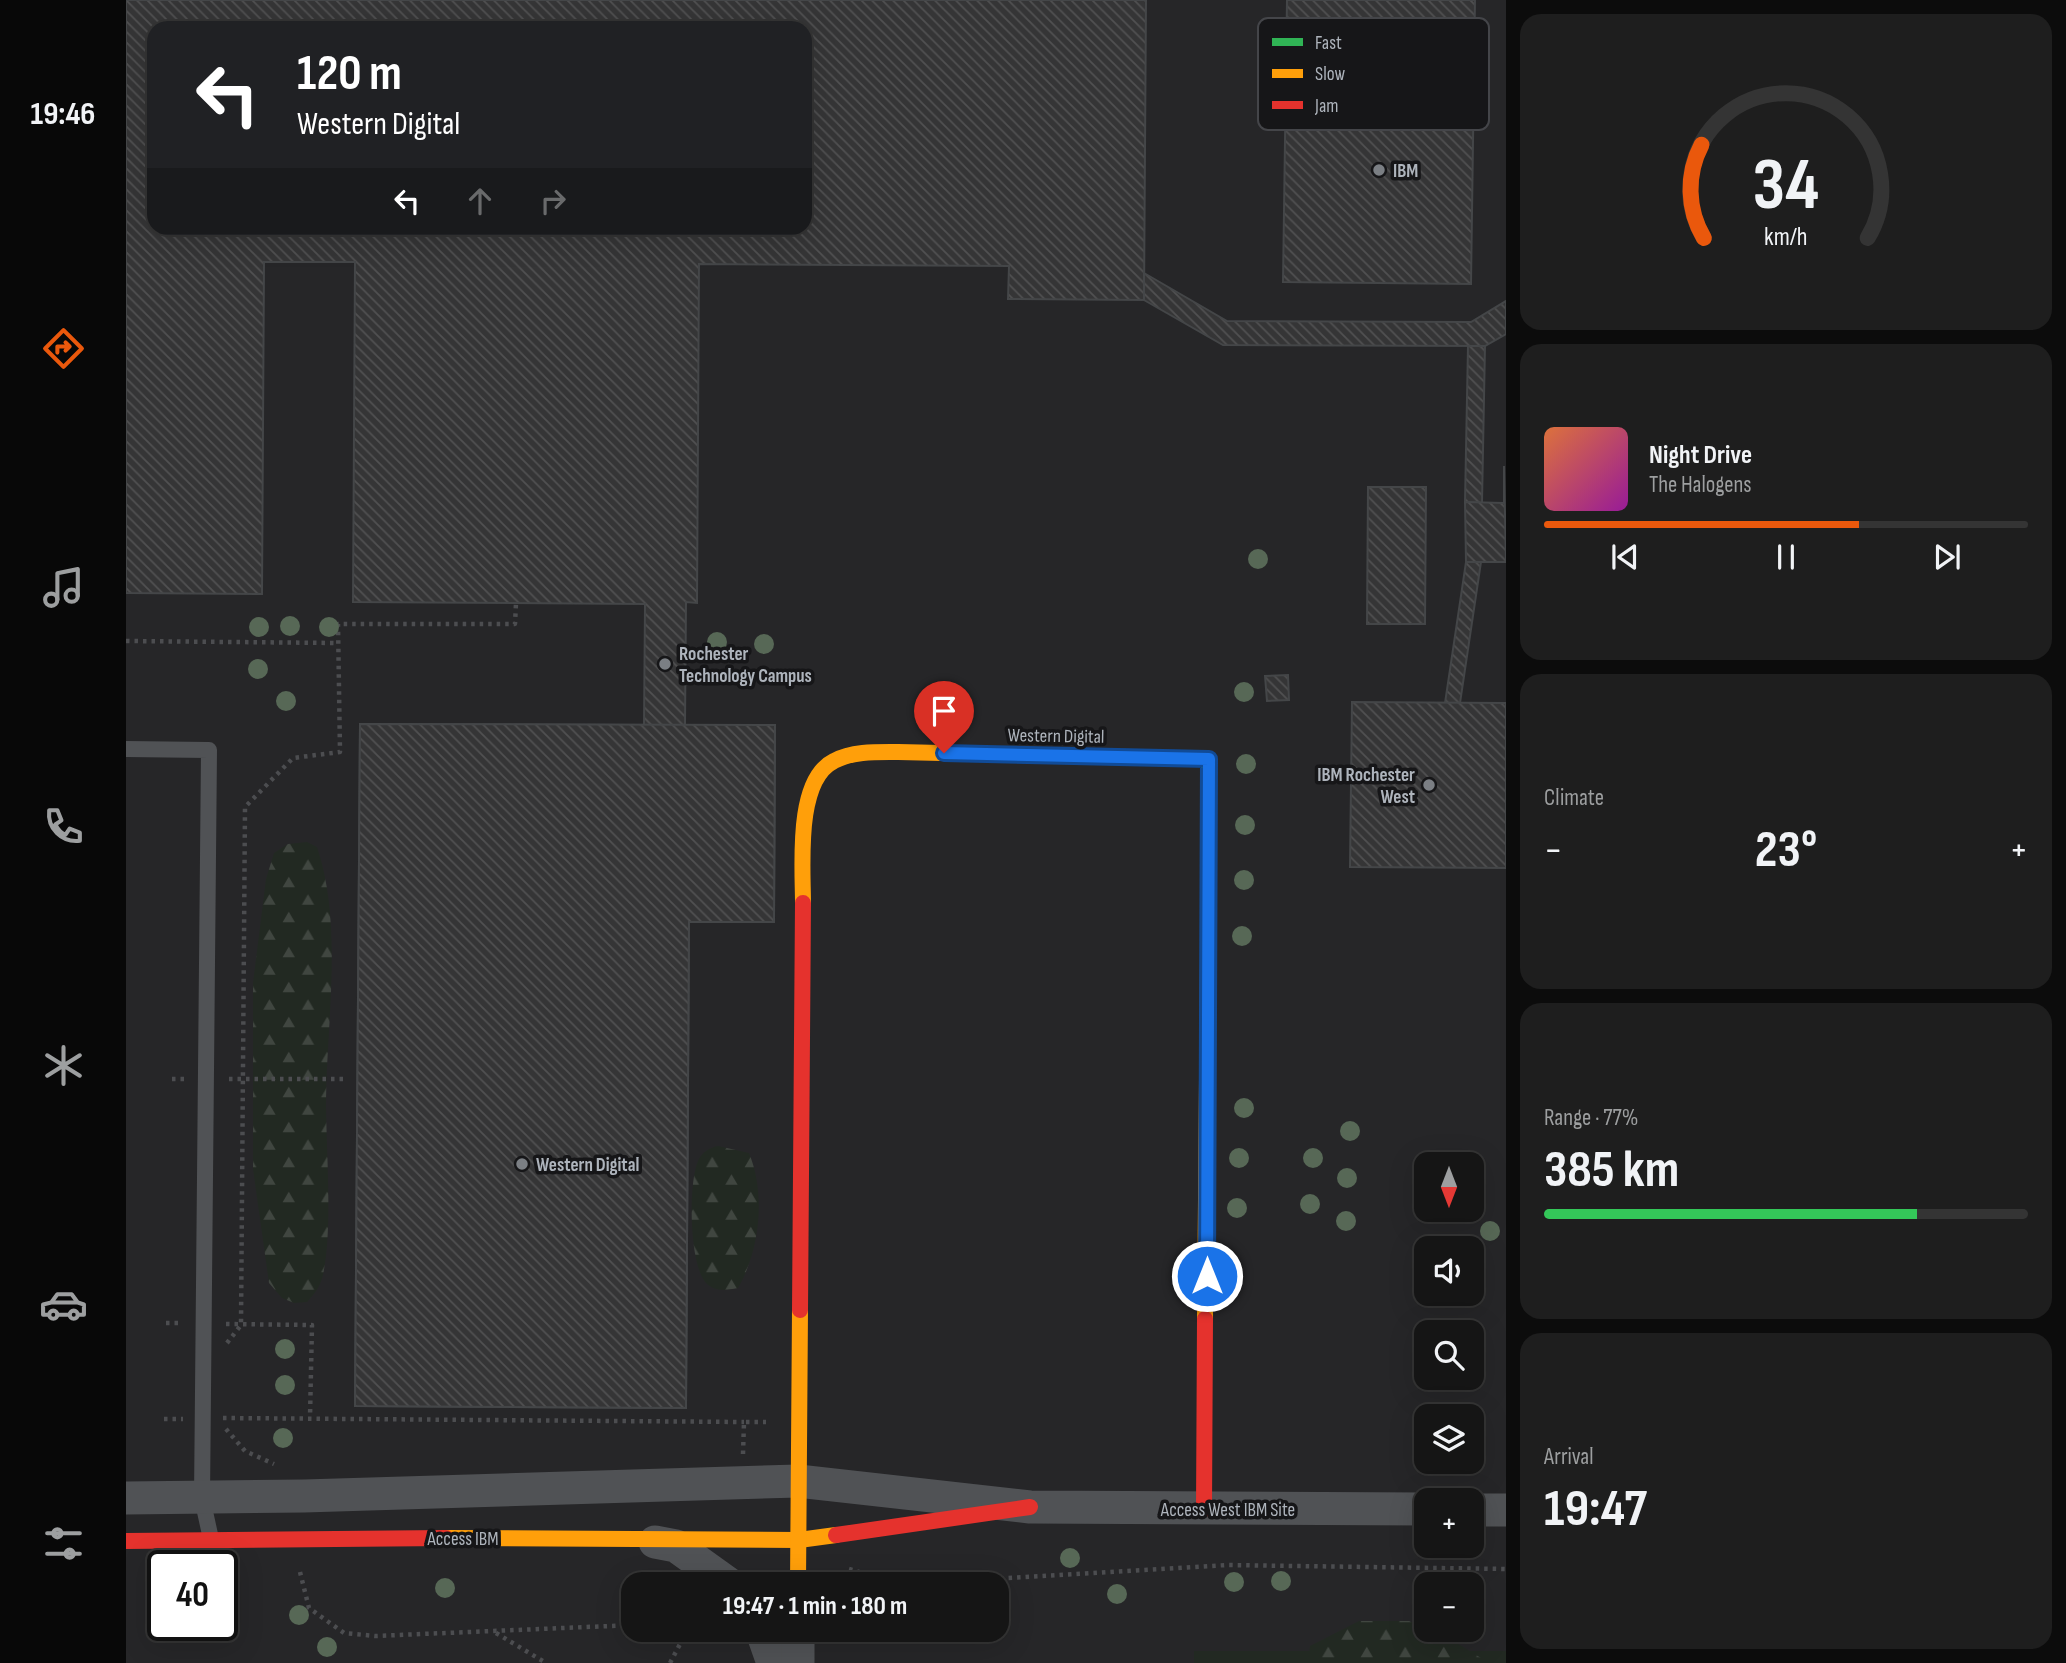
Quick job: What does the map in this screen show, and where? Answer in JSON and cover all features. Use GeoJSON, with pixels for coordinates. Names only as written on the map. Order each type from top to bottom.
{"type":"FeatureCollection","features":[{"type":"Feature","properties":{"kind":"street","name":"Western Digital"},"geometry":{"type":"LineString","coordinates":[[799,1572],[803,830],[808,799],[818,777],[833,761],[864,755],[926,753],[1209,759],[1204,1508]]}},
{"type":"Feature","properties":{"kind":"street"},"geometry":{"type":"LineString","coordinates":[[126,1498],[798,1481]]}},
{"type":"Feature","properties":{"kind":"street","name":"Access West IBM Site"},"geometry":{"type":"LineString","coordinates":[[798,1481],[1030,1507],[1414,1509]]}},
{"type":"Feature","properties":{"kind":"street","name":"Access West IBM Site"},"geometry":{"type":"LineString","coordinates":[[799,1540],[1030,1507]]}},
{"type":"Feature","properties":{"kind":"street"},"geometry":{"type":"LineString","coordinates":[[1484,1510],[1506,1510]]}},
{"type":"Feature","properties":{"kind":"street"},"geometry":{"type":"LineString","coordinates":[[632,1538],[676,1546],[712,1572]]}},
{"type":"Feature","properties":{"kind":"street","name":"Access IBM"},"geometry":{"type":"LineString","coordinates":[[126,1541],[632,1538],[799,1540]]}},
{"type":"Feature","properties":{"kind":"street"},"geometry":{"type":"LineString","coordinates":[[766,1642],[773,1663]]}},
{"type":"Feature","properties":{"kind":"street"},"geometry":{"type":"LineString","coordinates":[[798,1642],[798,1663]]}},
{"type":"Feature","properties":{"kind":"lane"},"geometry":{"type":"LineString","coordinates":[[126,749],[209,750],[202,1498],[211,1539]]}},
{"type":"Feature","properties":{"kind":"path"},"geometry":{"type":"LineString","coordinates":[[241,1325],[245,807],[293,758],[340,752],[338,624],[514,624],[516,603]]}},
{"type":"Feature","properties":{"kind":"path"},"geometry":{"type":"LineString","coordinates":[[126,641],[338,643]]}},
{"type":"Feature","properties":{"kind":"path"},"geometry":{"type":"LineString","coordinates":[[172,1079],[347,1079]]}},
{"type":"Feature","properties":{"kind":"path"},"geometry":{"type":"LineString","coordinates":[[166,1323],[312,1325],[310,1417]]}},
{"type":"Feature","properties":{"kind":"path"},"geometry":{"type":"LineString","coordinates":[[164,1419],[310,1417],[744,1422]]}},
{"type":"Feature","properties":{"kind":"path"},"geometry":{"type":"LineString","coordinates":[[799,1562],[825,1562],[890,1581],[926,1583],[1227,1565],[1506,1569]]}},
{"type":"Feature","properties":{"kind":"path"},"geometry":{"type":"LineString","coordinates":[[546,1663],[495,1633],[538,1628],[621,1625]]}},
{"type":"Feature","properties":{"kind":"path"},"geometry":{"type":"LineString","coordinates":[[670,1663],[681,1642]]}},
{"type":"Feature","properties":{"kind":"shaded area","name":"IBM"},"geometry":{"type":"Polygon","coordinates":[[[126,0],[1506,0],[1506,1651],[1195,1651],[1194,1663],[126,1663],[126,0]]]}},
{"type":"Feature","properties":{"kind":"green space"},"geometry":{"type":"Polygon","coordinates":[[[307,842],[317,847],[325,877],[332,940],[326,1100],[328,1235],[323,1275],[315,1293],[307,1302],[294,1303],[282,1298],[269,1283],[253,1169],[253,983],[266,879],[274,853],[288,844],[307,842]]]}},
{"type":"Feature","properties":{"kind":"green space"},"geometry":{"type":"Polygon","coordinates":[[[718,1146],[749,1153],[758,1186],[759,1204],[756,1239],[745,1273],[738,1288],[725,1290],[710,1287],[701,1275],[692,1225],[693,1188],[698,1161],[706,1151],[718,1146]]]}},
{"type":"Feature","properties":{"kind":"green space"},"geometry":{"type":"Polygon","coordinates":[[[1359,1621],[1409,1621],[1414,1623],[1414,1642],[1455,1642],[1489,1663],[1308,1663],[1310,1646],[1359,1621]]]}},
{"type":"Feature","properties":{"kind":"green space"},"geometry":{"type":"Polygon","coordinates":[[[1194,1651],[1506,1651],[1506,1663],[1194,1663],[1194,1651]]]}},
{"type":"Feature","properties":{"kind":"building","name":"Rochester Technology Campus"},"geometry":{"type":"Polygon","coordinates":[[[126,0],[1146,0],[1144,300],[1008,299],[1009,266],[699,264],[697,603],[686,602],[685,725],[775,725],[774,922],[689,922],[686,1408],[355,1406],[360,724],[644,725],[645,604],[353,602],[355,262],[264,262],[262,594],[126,593],[126,0]]]}},
{"type":"Feature","properties":{"kind":"building","name":"IBM"},"geometry":{"type":"Polygon","coordinates":[[[1287,0],[1475,0],[1475,18],[1287,18],[1287,0]]]}},
{"type":"Feature","properties":{"kind":"building","name":"IBM"},"geometry":{"type":"Polygon","coordinates":[[[1285,130],[1473,130],[1471,284],[1283,282],[1285,130]]]}},
{"type":"Feature","properties":{"kind":"building"},"geometry":{"type":"Polygon","coordinates":[[[1144,273],[1227,321],[1471,322],[1506,301],[1506,334],[1485,346],[1223,345],[1144,300],[1144,273]]]}},
{"type":"Feature","properties":{"kind":"building"},"geometry":{"type":"Polygon","coordinates":[[[1468,346],[1485,346],[1482,503],[1465,502],[1468,346]]]}},
{"type":"Feature","properties":{"kind":"building"},"geometry":{"type":"Polygon","coordinates":[[[1504,466],[1506,562],[1466,562],[1465,502],[1504,503],[1504,466]]]}},
{"type":"Feature","properties":{"kind":"building"},"geometry":{"type":"Polygon","coordinates":[[[1368,487],[1426,487],[1425,624],[1367,624],[1368,487]]]}},
{"type":"Feature","properties":{"kind":"building"},"geometry":{"type":"Polygon","coordinates":[[[1466,562],[1481,562],[1460,703],[1445,703],[1466,562]]]}},
{"type":"Feature","properties":{"kind":"building"},"geometry":{"type":"Polygon","coordinates":[[[1288,675],[1289,700],[1267,701],[1265,676],[1288,675]]]}},
{"type":"Feature","properties":{"kind":"building","name":"IBM Rochester West"},"geometry":{"type":"Polygon","coordinates":[[[1352,702],[1506,703],[1506,868],[1350,867],[1352,702]]]}},
{"type":"Feature","properties":{"kind":"building","name":"Western Digital"},"geometry":{"type":"Polygon","coordinates":[[[360,724],[775,725],[774,922],[689,922],[686,1408],[355,1406],[360,724]]]}},
{"type":"Feature","properties":{"kind":"traffic: fast"},"geometry":{"type":"LineString","coordinates":[[1108,757],[1209,759],[1208,960]]}},
{"type":"Feature","properties":{"kind":"traffic: slow"},"geometry":{"type":"LineString","coordinates":[[803,903],[803,847],[807,805],[821,771],[834,761],[857,754],[882,752],[1108,757]]}},
{"type":"Feature","properties":{"kind":"traffic: slow"},"geometry":{"type":"LineString","coordinates":[[1205,1319],[1208,960]]}},
{"type":"Feature","properties":{"kind":"traffic: slow"},"geometry":{"type":"LineString","coordinates":[[798,1572],[800,1310]]}},
{"type":"Feature","properties":{"kind":"traffic: slow"},"geometry":{"type":"LineString","coordinates":[[446,1538],[799,1540],[836,1535]]}},
{"type":"Feature","properties":{"kind":"traffic: jam"},"geometry":{"type":"LineString","coordinates":[[800,1310],[803,903]]}},
{"type":"Feature","properties":{"kind":"traffic: jam"},"geometry":{"type":"LineString","coordinates":[[1204,1509],[1205,1319]]}},
{"type":"Feature","properties":{"kind":"traffic: jam"},"geometry":{"type":"LineString","coordinates":[[836,1535],[1030,1507]]}},
{"type":"Feature","properties":{"kind":"traffic: jam"},"geometry":{"type":"LineString","coordinates":[[126,1541],[446,1538]]}},
{"type":"Feature","properties":{"kind":"place","name":"IBM"},"geometry":{"type":"Point","coordinates":[1379,170]}},
{"type":"Feature","properties":{"kind":"place","name":"Rochester Technology Campus"},"geometry":{"type":"Point","coordinates":[665,664]}},
{"type":"Feature","properties":{"kind":"place","name":"IBM Rochester West"},"geometry":{"type":"Point","coordinates":[1429,785]}},
{"type":"Feature","properties":{"kind":"place","name":"Western Digital"},"geometry":{"type":"Point","coordinates":[522,1164]}},
{"type":"Feature","properties":{"kind":"route"},"geometry":{"type":"LineString","coordinates":[[944,753],[1209,759],[1207,1276]]}}]}
